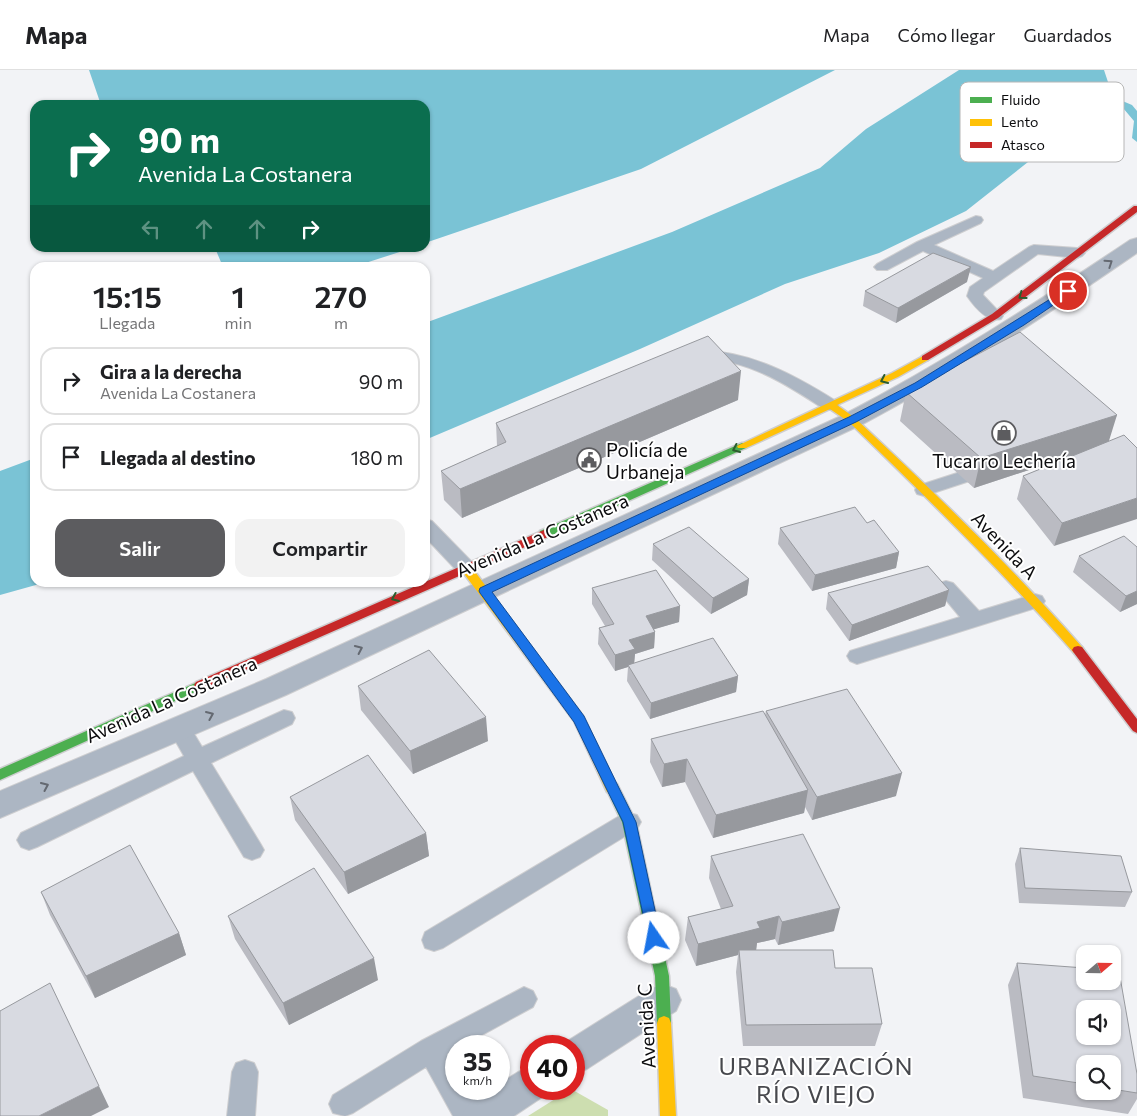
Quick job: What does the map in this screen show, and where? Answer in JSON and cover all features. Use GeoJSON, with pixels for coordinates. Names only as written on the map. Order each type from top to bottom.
{"type":"FeatureCollection","features":[{"type":"Feature","properties":{"kind":"street","name":"Avenida La Costanera"},"geometry":{"type":"LineString","coordinates":[[430,584],[678,476],[895,375],[995,316],[1137,208]]}},
{"type":"Feature","properties":{"kind":"street","name":"Avenida La Costanera"},"geometry":{"type":"LineString","coordinates":[[0,805],[276,687],[852,420],[918,385],[1020,323],[1134,246]]}},
{"type":"Feature","properties":{"kind":"street","name":"Avenida A"},"geometry":{"type":"LineString","coordinates":[[830,405],[852,420],[962,525],[1070,639],[1137,728]]}},
{"type":"Feature","properties":{"kind":"street","name":"Avenida C"},"geometry":{"type":"LineString","coordinates":[[466,568],[579,719],[629,822],[662,976],[668,1116]]}},
{"type":"Feature","properties":{"kind":"street","name":"Avenida La Costanera"},"geometry":{"type":"LineString","coordinates":[[0,775],[423,587]]}},
{"type":"Feature","properties":{"kind":"street"},"geometry":{"type":"LineString","coordinates":[[585,1050],[663,1000]]}},
{"type":"Feature","properties":{"kind":"street"},"geometry":{"type":"LineString","coordinates":[[482,1116],[520,1091]]}},
{"type":"Feature","properties":{"kind":"lane"},"geometry":{"type":"LineString","coordinates":[[882,267],[922,245],[976,220]]}},
{"type":"Feature","properties":{"kind":"lane"},"geometry":{"type":"LineString","coordinates":[[922,245],[994,277]]}},
{"type":"Feature","properties":{"kind":"lane"},"geometry":{"type":"LineString","coordinates":[[995,316],[975,296],[976,290],[1037,249],[1077,253]]}},
{"type":"Feature","properties":{"kind":"lane"},"geometry":{"type":"LineString","coordinates":[[687,358],[696,355],[717,354],[768,368],[798,384],[830,405]]}},
{"type":"Feature","properties":{"kind":"lane"},"geometry":{"type":"LineString","coordinates":[[924,490],[1005,463]]}},
{"type":"Feature","properties":{"kind":"lane"},"geometry":{"type":"LineString","coordinates":[[430,530],[466,568]]}},
{"type":"Feature","properties":{"kind":"lane"},"geometry":{"type":"LineString","coordinates":[[946,588],[974,620]]}},
{"type":"Feature","properties":{"kind":"lane"},"geometry":{"type":"LineString","coordinates":[[857,656],[1035,602]]}},
{"type":"Feature","properties":{"kind":"lane"},"geometry":{"type":"LineString","coordinates":[[29,840],[284,718]]}},
{"type":"Feature","properties":{"kind":"lane"},"geometry":{"type":"LineString","coordinates":[[179,728],[252,850]]}},
{"type":"Feature","properties":{"kind":"lane"},"geometry":{"type":"LineString","coordinates":[[434,940],[629,822]]}},
{"type":"Feature","properties":{"kind":"lane"},"geometry":{"type":"LineString","coordinates":[[343,1104],[430,1050],[524,999]]}},
{"type":"Feature","properties":{"kind":"lane"},"geometry":{"type":"LineString","coordinates":[[430,1050],[468,1116]]}},
{"type":"Feature","properties":{"kind":"lane"},"geometry":{"type":"LineString","coordinates":[[241,1116],[245,1072]]}},
{"type":"Feature","properties":{"kind":"green space"},"geometry":{"type":"Polygon","coordinates":[[[585,1097],[608,1110],[608,1116],[528,1116],[553,1100],[585,1100],[585,1097]]]}},
{"type":"Feature","properties":{"kind":"water"},"geometry":{"type":"Polygon","coordinates":[[[89,70],[835,70],[641,169],[430,241],[430,100],[99,100],[89,70]]]}},
{"type":"Feature","properties":{"kind":"water"},"geometry":{"type":"Polygon","coordinates":[[[959,70],[1104,70],[1108,82],[960,82],[960,162],[1028,162],[966,211],[879,253],[785,284],[640,349],[430,438],[430,321],[672,232],[820,168],[866,129],[959,70]]]}},
{"type":"Feature","properties":{"kind":"water"},"geometry":{"type":"Polygon","coordinates":[[[1124,102],[1132,105],[1137,111],[1137,142],[1132,138],[1134,121],[1124,109],[1124,102]]]}},
{"type":"Feature","properties":{"kind":"water"},"geometry":{"type":"Polygon","coordinates":[[[217,252],[400,252],[369,262],[221,262],[217,252]]]}},
{"type":"Feature","properties":{"kind":"water"},"geometry":{"type":"Polygon","coordinates":[[[30,460],[30,587],[0,595],[0,471],[30,460]]]}},
{"type":"Feature","properties":{"kind":"building"},"geometry":{"type":"Polygon","coordinates":[[[933,253],[971,267],[898,308],[865,291],[933,253]]]}},
{"type":"Feature","properties":{"kind":"building"},"geometry":{"type":"Polygon","coordinates":[[[1020,332],[1117,415],[981,458],[906,392],[1020,332]]]}},
{"type":"Feature","properties":{"kind":"building"},"geometry":{"type":"Polygon","coordinates":[[[708,336],[741,371],[460,489],[441,471],[506,442],[496,423],[708,336]]]}},
{"type":"Feature","properties":{"kind":"building"},"geometry":{"type":"Polygon","coordinates":[[[1124,435],[1137,448],[1137,498],[1062,523],[1023,476],[1124,435]]]}},
{"type":"Feature","properties":{"kind":"building"},"geometry":{"type":"Polygon","coordinates":[[[855,507],[867,523],[874,520],[899,552],[815,575],[780,528],[855,507]]]}},
{"type":"Feature","properties":{"kind":"building"},"geometry":{"type":"Polygon","coordinates":[[[689,527],[749,579],[713,598],[653,544],[689,527]]]}},
{"type":"Feature","properties":{"kind":"building"},"geometry":{"type":"Polygon","coordinates":[[[1124,536],[1137,547],[1137,591],[1126,596],[1079,556],[1124,536]]]}},
{"type":"Feature","properties":{"kind":"building"},"geometry":{"type":"Polygon","coordinates":[[[928,566],[949,590],[852,625],[828,593],[928,566]]]}},
{"type":"Feature","properties":{"kind":"building"},"geometry":{"type":"Polygon","coordinates":[[[656,570],[680,606],[646,616],[655,632],[629,640],[635,649],[615,655],[599,628],[614,624],[592,588],[656,570]]]}},
{"type":"Feature","properties":{"kind":"building"},"geometry":{"type":"Polygon","coordinates":[[[713,638],[738,676],[651,703],[628,665],[713,638]]]}},
{"type":"Feature","properties":{"kind":"building"},"geometry":{"type":"Polygon","coordinates":[[[429,650],[486,717],[410,751],[358,686],[429,650]]]}},
{"type":"Feature","properties":{"kind":"building"},"geometry":{"type":"Polygon","coordinates":[[[847,689],[902,773],[817,797],[766,711],[847,689]]]}},
{"type":"Feature","properties":{"kind":"building"},"geometry":{"type":"Polygon","coordinates":[[[763,711],[808,790],[716,815],[687,759],[664,764],[651,739],[763,711]]]}},
{"type":"Feature","properties":{"kind":"building"},"geometry":{"type":"Polygon","coordinates":[[[368,755],[426,833],[344,872],[290,797],[368,755]]]}},
{"type":"Feature","properties":{"kind":"building"},"geometry":{"type":"Polygon","coordinates":[[[803,834],[840,908],[782,922],[779,916],[757,922],[760,928],[698,944],[688,917],[733,906],[711,856],[803,834]]]}},
{"type":"Feature","properties":{"kind":"building"},"geometry":{"type":"Polygon","coordinates":[[[130,845],[179,933],[86,976],[41,892],[130,845]]]}},
{"type":"Feature","properties":{"kind":"building"},"geometry":{"type":"Polygon","coordinates":[[[1020,848],[1121,856],[1132,892],[1025,888],[1020,848]]]}},
{"type":"Feature","properties":{"kind":"building"},"geometry":{"type":"Polygon","coordinates":[[[314,868],[374,958],[283,1003],[228,916],[314,868]]]}},
{"type":"Feature","properties":{"kind":"building"},"geometry":{"type":"Polygon","coordinates":[[[739,950],[833,950],[835,968],[872,968],[882,1024],[746,1025],[739,950]]]}},
{"type":"Feature","properties":{"kind":"building"},"geometry":{"type":"Polygon","coordinates":[[[1017,963],[1076,967],[1076,990],[1121,990],[1121,982],[1137,1074],[1137,1093],[1121,1090],[1121,1055],[1076,1055],[1076,1083],[1033,1076],[1017,963]]]}},
{"type":"Feature","properties":{"kind":"building"},"geometry":{"type":"Polygon","coordinates":[[[50,983],[99,1086],[39,1116],[0,1116],[0,1011],[50,983]]]}},
{"type":"Feature","properties":{"kind":"traffic: fast"},"geometry":{"type":"LineString","coordinates":[[544,534],[742,446]]}},
{"type":"Feature","properties":{"kind":"traffic: fast"},"geometry":{"type":"LineString","coordinates":[[0,775],[200,685]]}},
{"type":"Feature","properties":{"kind":"traffic: fast"},"geometry":{"type":"LineString","coordinates":[[612,788],[629,822],[662,976],[664,1023]]}},
{"type":"Feature","properties":{"kind":"traffic: slow"},"geometry":{"type":"LineString","coordinates":[[742,446],[895,375],[925,358]]}},
{"type":"Feature","properties":{"kind":"traffic: slow"},"geometry":{"type":"LineString","coordinates":[[830,405],[852,420],[962,525],[1035,601],[1078,650]]}},
{"type":"Feature","properties":{"kind":"traffic: slow"},"geometry":{"type":"LineString","coordinates":[[466,568],[579,719],[612,788]]}},
{"type":"Feature","properties":{"kind":"traffic: slow"},"geometry":{"type":"LineString","coordinates":[[664,1023],[668,1116]]}},
{"type":"Feature","properties":{"kind":"traffic: jam"},"geometry":{"type":"LineString","coordinates":[[925,358],[995,316],[1137,208]]}},
{"type":"Feature","properties":{"kind":"traffic: jam"},"geometry":{"type":"LineString","coordinates":[[430,584],[544,534]]}},
{"type":"Feature","properties":{"kind":"traffic: jam"},"geometry":{"type":"LineString","coordinates":[[200,685],[423,587]]}},
{"type":"Feature","properties":{"kind":"traffic: jam"},"geometry":{"type":"LineString","coordinates":[[1078,650],[1137,728]]}},
{"type":"Feature","properties":{"kind":"place","name":"Tucarro Lechería"},"geometry":{"type":"Point","coordinates":[1004,433]}},
{"type":"Feature","properties":{"kind":"place","name":"Policía de Urbaneja"},"geometry":{"type":"Point","coordinates":[589,460]}},
{"type":"Feature","properties":{"kind":"district","name":"URBANIZACIÓN RÍO VIEJO"},"geometry":{"type":"Point","coordinates":[816,1079]}},
{"type":"Feature","properties":{"kind":"route"},"geometry":{"type":"LineString","coordinates":[[654,938],[629,822],[613,788],[579,719],[484,591],[852,420],[918,385],[1020,323],[1068,291]]}}]}
